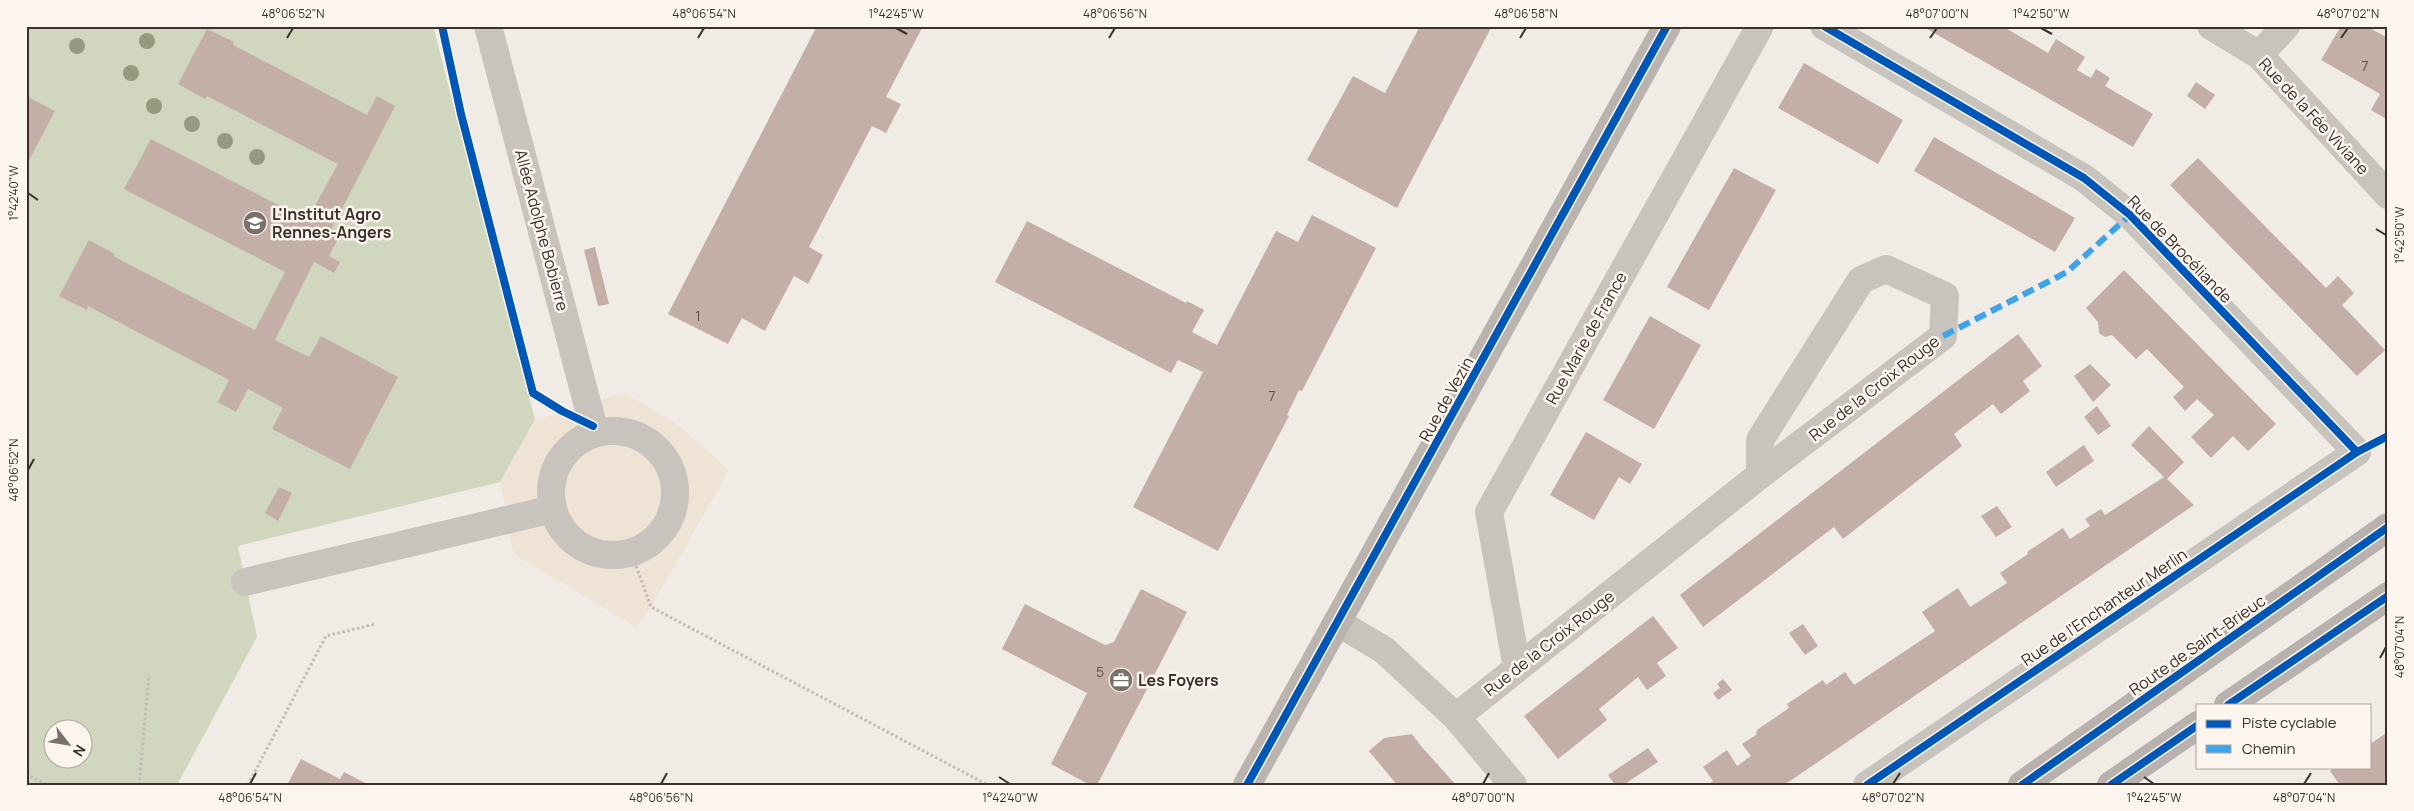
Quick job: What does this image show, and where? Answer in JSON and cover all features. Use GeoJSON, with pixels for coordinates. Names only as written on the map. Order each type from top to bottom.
{"type":"FeatureCollection","features":[{"type":"Feature","properties":{"kind":"main road","name":"Rue de Vezin"},"geometry":{"type":"LineString","coordinates":[[1247,785],[1667,26]]}},
{"type":"Feature","properties":{"kind":"main road","name":"Route de Saint-Brieuc"},"geometry":{"type":"LineString","coordinates":[[2022,785],[2388,527]]}},
{"type":"Feature","properties":{"kind":"main road"},"geometry":{"type":"LineString","coordinates":[[2229,704],[2388,596]]}},
{"type":"Feature","properties":{"kind":"main road"},"geometry":{"type":"LineString","coordinates":[[2111,785],[2196,726]]}},
{"type":"Feature","properties":{"kind":"street","name":"Allée Adolphe Bobierre"},"geometry":{"type":"LineString","coordinates":[[488,26],[595,433]]}},
{"type":"Feature","properties":{"kind":"street","name":"Rue Marie de France"},"geometry":{"type":"LineString","coordinates":[[1517,668],[1489,512],[1760,26]]}},
{"type":"Feature","properties":{"kind":"street","name":"Rue de Brocéliande"},"geometry":{"type":"LineString","coordinates":[[1824,26],[2084,178],[2111,199],[2130,215],[2357,452]]}},
{"type":"Feature","properties":{"kind":"street","name":"Rue de la Fée Viviane"},"geometry":{"type":"LineString","coordinates":[[2211,26],[2259,55],[2388,195]]}},
{"type":"Feature","properties":{"kind":"street"},"geometry":{"type":"LineString","coordinates":[[2259,55],[2286,26]]}},
{"type":"Feature","properties":{"kind":"street","name":"Rue de la Croix Rouge"},"geometry":{"type":"LineString","coordinates":[[1456,717],[1760,476],[1943,336],[1945,296],[1886,269],[1861,280],[1760,440],[1760,476]]}},
{"type":"Feature","properties":{"kind":"street"},"geometry":{"type":"LineString","coordinates":[[612,430],[629,432],[645,439],[659,449],[670,466],[676,485],[674,505],[667,524],[656,537],[643,547],[631,552],[608,554],[586,549],[571,538],[560,525],[553,509],[551,490],[555,471],[564,454],[578,441],[595,433],[612,430]]}},
{"type":"Feature","properties":{"kind":"street","name":"Rue de l'Enchanteur Merlin"},"geometry":{"type":"LineString","coordinates":[[1867,785],[2357,452]]}},
{"type":"Feature","properties":{"kind":"street"},"geometry":{"type":"LineString","coordinates":[[245,582],[553,509]]}},
{"type":"Feature","properties":{"kind":"street"},"geometry":{"type":"LineString","coordinates":[[1337,622],[1384,650],[1456,717],[1513,785]]}},
{"type":"Feature","properties":{"kind":"path"},"geometry":{"type":"LineString","coordinates":[[631,552],[651,606],[988,785]]}},
{"type":"Feature","properties":{"kind":"path"},"geometry":{"type":"LineString","coordinates":[[248,785],[326,636],[375,624]]}},
{"type":"Feature","properties":{"kind":"path"},"geometry":{"type":"LineString","coordinates":[[139,785],[149,675]]}},
{"type":"Feature","properties":{"kind":"path"},"geometry":{"type":"LineString","coordinates":[[26,774],[47,785]]}},
{"type":"Feature","properties":{"kind":"green space","name":"L'Institut Agro Rennes-Angers"},"geometry":{"type":"Polygon","coordinates":[[[26,26],[433,26],[535,420],[500,482],[238,546],[257,637],[177,785],[26,785],[26,26]]]}},
{"type":"Feature","properties":{"kind":"shaded area"},"geometry":{"type":"Polygon","coordinates":[[[625,393],[679,426],[729,470],[651,607],[636,627],[514,554],[500,482],[535,420],[625,393]]]}},
{"type":"Feature","properties":{"kind":"building"},"geometry":{"type":"Polygon","coordinates":[[[817,26],[923,26],[886,97],[901,104],[886,133],[872,126],[809,247],[823,255],[808,284],[794,276],[765,331],[742,318],[728,344],[668,314],[817,26]]]}},
{"type":"Feature","properties":{"kind":"building"},"geometry":{"type":"Polygon","coordinates":[[[1420,26],[1492,26],[1397,208],[1307,160],[1353,76],[1385,93],[1420,26]]]}},
{"type":"Feature","properties":{"kind":"building"},"geometry":{"type":"Polygon","coordinates":[[[1922,26],[2002,26],[2048,53],[2056,39],[2085,57],[2077,70],[2091,78],[2096,69],[2110,78],[2105,86],[2153,114],[2133,147],[1922,26]]]}},
{"type":"Feature","properties":{"kind":"building"},"geometry":{"type":"Polygon","coordinates":[[[2341,26],[2366,26],[2388,38],[2388,120],[2371,110],[2380,94],[2321,60],[2341,26]]]}},
{"type":"Feature","properties":{"kind":"building"},"geometry":{"type":"Polygon","coordinates":[[[207,29],[234,42],[233,45],[367,115],[377,96],[395,106],[330,232],[339,237],[329,256],[340,262],[334,273],[314,262],[275,340],[309,357],[321,336],[398,377],[350,469],[272,429],[283,408],[248,389],[236,412],[218,402],[229,380],[88,306],[87,310],[59,296],[89,240],[115,254],[113,256],[255,330],[285,272],[124,189],[151,139],[307,220],[338,164],[207,96],[205,99],[178,84],[207,29]]]}},
{"type":"Feature","properties":{"kind":"building"},"geometry":{"type":"Polygon","coordinates":[[[1804,63],[1903,120],[1878,164],[1778,108],[1804,63]]]}},
{"type":"Feature","properties":{"kind":"building"},"geometry":{"type":"Polygon","coordinates":[[[2196,82],[2215,95],[2205,109],[2187,96],[2196,82]]]}},
{"type":"Feature","properties":{"kind":"building"},"geometry":{"type":"Polygon","coordinates":[[[26,96],[55,111],[26,166],[26,96]]]}},
{"type":"Feature","properties":{"kind":"building"},"geometry":{"type":"Polygon","coordinates":[[[1934,137],[2075,218],[2055,252],[1914,171],[1934,137]]]}},
{"type":"Feature","properties":{"kind":"building"},"geometry":{"type":"Polygon","coordinates":[[[2198,158],[2326,288],[2338,276],[2354,293],[2342,305],[2385,350],[2357,376],[2170,185],[2198,158]]]}},
{"type":"Feature","properties":{"kind":"building"},"geometry":{"type":"Polygon","coordinates":[[[1734,168],[1776,190],[1709,310],[1667,287],[1734,168]]]}},
{"type":"Feature","properties":{"kind":"building"},"geometry":{"type":"Polygon","coordinates":[[[1312,215],[1376,248],[1302,391],[1299,390],[1287,415],[1289,416],[1218,551],[1133,507],[1203,372],[1178,360],[1171,373],[995,282],[1027,221],[1186,303],[1187,301],[1204,310],[1192,332],[1217,345],[1276,231],[1298,242],[1312,215]]]}},
{"type":"Feature","properties":{"kind":"building"},"geometry":{"type":"Polygon","coordinates":[[[595,247],[609,304],[598,306],[584,250],[595,247]]]}},
{"type":"Feature","properties":{"kind":"building"},"geometry":{"type":"Polygon","coordinates":[[[2124,270],[2276,424],[2248,451],[2233,436],[2211,458],[2191,437],[2214,415],[2197,399],[2185,411],[2173,397],[2184,387],[2147,349],[2136,359],[2112,335],[2105,337],[2099,333],[2098,322],[2086,308],[2124,270]]]}},
{"type":"Feature","properties":{"kind":"building"},"geometry":{"type":"Polygon","coordinates":[[[1650,316],[1701,345],[1654,429],[1603,400],[1650,316]]]}},
{"type":"Feature","properties":{"kind":"building"},"geometry":{"type":"Polygon","coordinates":[[[2018,334],[2042,366],[2023,381],[2030,391],[2001,414],[1993,404],[1954,434],[1962,446],[1843,539],[1834,527],[1703,627],[1680,595],[2018,334]]]}},
{"type":"Feature","properties":{"kind":"building"},"geometry":{"type":"Polygon","coordinates":[[[2090,364],[2111,385],[2093,402],[2074,376],[2090,364]]]}},
{"type":"Feature","properties":{"kind":"building"},"geometry":{"type":"Polygon","coordinates":[[[2097,406],[2111,426],[2098,435],[2084,417],[2097,406]]]}},
{"type":"Feature","properties":{"kind":"building"},"geometry":{"type":"Polygon","coordinates":[[[2149,426],[2184,462],[2167,479],[2194,505],[1790,781],[1782,785],[1708,785],[1713,781],[1703,767],[1727,750],[1737,766],[1751,756],[1742,744],[1756,735],[1757,730],[1789,708],[1787,704],[1823,680],[1826,685],[1845,672],[1854,685],[1935,631],[1922,612],[1958,588],[1970,607],[2007,583],[2000,573],[2028,554],[2027,552],[2063,528],[2070,539],[2090,526],[2085,519],[2101,509],[2105,515],[2164,477],[2131,445],[2149,426]]]}},
{"type":"Feature","properties":{"kind":"building"},"geometry":{"type":"Polygon","coordinates":[[[1586,432],[1642,464],[1630,484],[1619,477],[1594,520],[1550,495],[1586,432]]]}},
{"type":"Feature","properties":{"kind":"building"},"geometry":{"type":"Polygon","coordinates":[[[2084,445],[2094,461],[2056,487],[2046,472],[2084,445]]]}},
{"type":"Feature","properties":{"kind":"building"},"geometry":{"type":"Polygon","coordinates":[[[279,487],[292,493],[278,521],[265,513],[279,487]]]}},
{"type":"Feature","properties":{"kind":"building"},"geometry":{"type":"Polygon","coordinates":[[[1997,506],[2012,527],[1996,537],[1981,516],[1997,506]]]}},
{"type":"Feature","properties":{"kind":"building"},"geometry":{"type":"Polygon","coordinates":[[[1141,589],[1187,612],[1097,785],[1090,785],[1051,764],[1087,693],[1002,649],[1025,604],[1105,645],[1114,642],[1141,589]]]}},
{"type":"Feature","properties":{"kind":"building"},"geometry":{"type":"Polygon","coordinates":[[[1653,616],[1678,648],[1657,663],[1666,676],[1647,690],[1638,677],[1599,709],[1607,720],[1558,759],[1524,716],[1653,616]]]}},
{"type":"Feature","properties":{"kind":"building"},"geometry":{"type":"Polygon","coordinates":[[[1803,624],[1818,646],[1805,655],[1789,633],[1803,624]]]}},
{"type":"Feature","properties":{"kind":"building"},"geometry":{"type":"Polygon","coordinates":[[[1723,679],[1732,690],[1718,700],[1713,693],[1720,688],[1717,684],[1723,679]]]}},
{"type":"Feature","properties":{"kind":"building"},"geometry":{"type":"Polygon","coordinates":[[[2388,732],[2388,785],[2340,785],[2330,771],[2334,768],[2372,768],[2372,743],[2388,732]]]}},
{"type":"Feature","properties":{"kind":"building"},"geometry":{"type":"Polygon","coordinates":[[[1412,734],[1456,785],[1397,785],[1369,751],[1384,738],[1412,734]]]}},
{"type":"Feature","properties":{"kind":"building"},"geometry":{"type":"Polygon","coordinates":[[[1648,748],[1658,762],[1623,785],[1615,785],[1608,775],[1648,748]]]}},
{"type":"Feature","properties":{"kind":"building"},"geometry":{"type":"Polygon","coordinates":[[[301,759],[340,779],[344,772],[369,785],[287,785],[301,759]]]}},
{"type":"Feature","properties":{"kind":"marked path"},"geometry":{"type":"LineString","coordinates":[[1943,336],[2067,272],[2130,215]]}},
{"type":"Feature","properties":{"kind":"cycle path"},"geometry":{"type":"LineString","coordinates":[[442,26],[461,114],[533,393],[562,411],[593,426]]}},
{"type":"Feature","properties":{"kind":"cycle path"},"geometry":{"type":"LineString","coordinates":[[1247,785],[1667,26]]}},
{"type":"Feature","properties":{"kind":"cycle path"},"geometry":{"type":"LineString","coordinates":[[1824,26],[2084,178],[2130,215],[2357,452]]}},
{"type":"Feature","properties":{"kind":"cycle path"},"geometry":{"type":"LineString","coordinates":[[1867,785],[2357,452],[2388,436]]}},
{"type":"Feature","properties":{"kind":"cycle path"},"geometry":{"type":"LineString","coordinates":[[2022,785],[2388,527]]}},
{"type":"Feature","properties":{"kind":"cycle path"},"geometry":{"type":"LineString","coordinates":[[2229,704],[2388,596]]}},
{"type":"Feature","properties":{"kind":"cycle path"},"geometry":{"type":"LineString","coordinates":[[2111,785],[2196,726]]}},
{"type":"Feature","properties":{"kind":"place","name":"L'Institut Agro Rennes-Angers"},"geometry":{"type":"Point","coordinates":[255,223]}},
{"type":"Feature","properties":{"kind":"place","name":"Les Foyers"},"geometry":{"type":"Point","coordinates":[1121,680]}}]}
